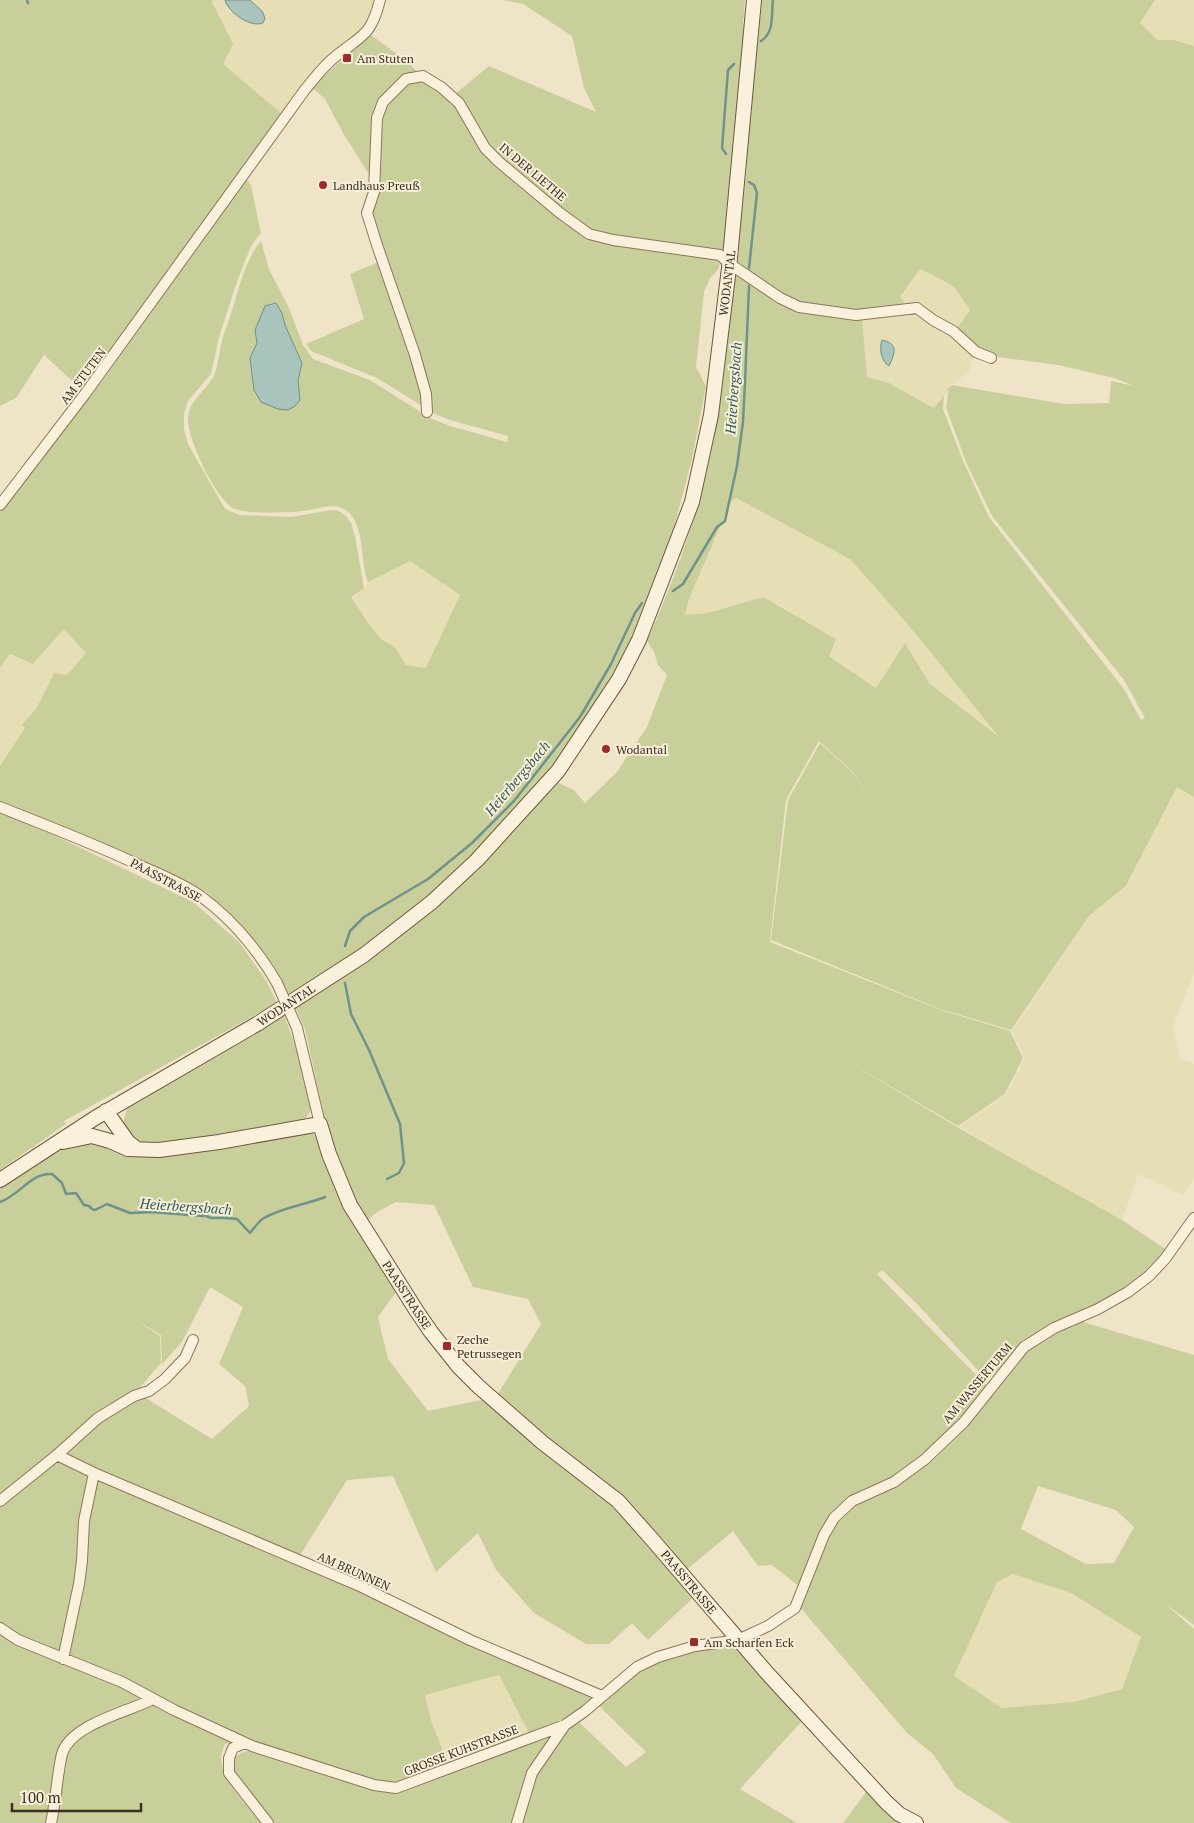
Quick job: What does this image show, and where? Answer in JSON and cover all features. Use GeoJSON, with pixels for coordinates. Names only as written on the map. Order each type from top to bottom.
{"type":"FeatureCollection","features":[{"type":"Feature","properties":{"kind":"main road","name":"WODANTAL"},"geometry":{"type":"LineString","coordinates":[[0,1180],[100,1114],[256,1024],[364,955],[432,902],[477,860],[558,771],[619,679],[638,640],[692,502],[711,415],[730,264],[754,0]]}},
{"type":"Feature","properties":{"kind":"main road"},"geometry":{"type":"LineString","coordinates":[[100,1114],[110,1141]]}},
{"type":"Feature","properties":{"kind":"main road"},"geometry":{"type":"LineString","coordinates":[[100,1114],[128,1142],[137,1148]]}},
{"type":"Feature","properties":{"kind":"main road","name":"WODANTAL"},"geometry":{"type":"LineString","coordinates":[[52,1145],[92,1136],[110,1141],[128,1150],[137,1148],[159,1150],[320,1124]]}},
{"type":"Feature","properties":{"kind":"main road","name":"PAASSTRASSE"},"geometry":{"type":"LineString","coordinates":[[320,1124],[329,1154],[350,1205],[431,1332],[458,1366],[478,1386],[543,1442],[618,1502],[810,1722],[886,1802],[899,1814],[916,1823]]}},
{"type":"Feature","properties":{"kind":"street","name":"AM STUTEN"},"geometry":{"type":"LineString","coordinates":[[0,506],[97,379],[304,91],[322,69],[368,31],[376,15],[380,0]]}},
{"type":"Feature","properties":{"kind":"street","name":"IN DER LIETHE"},"geometry":{"type":"LineString","coordinates":[[427,412],[426,394],[415,355],[367,214],[374,192],[377,118],[383,102],[406,79],[423,76],[441,86],[459,103],[485,148],[499,162],[560,213],[589,234],[613,240],[720,254],[730,264],[780,298],[799,307],[856,315],[916,308],[953,331],[976,352],[990,358]]}},
{"type":"Feature","properties":{"kind":"street","name":"PAASSTRASSE"},"geometry":{"type":"LineString","coordinates":[[0,807],[121,856],[164,876],[198,894],[221,913],[268,967],[277,983],[297,1028],[320,1124]]}},
{"type":"Feature","properties":{"kind":"street","name":"AM WASSERTURM"},"geometry":{"type":"LineString","coordinates":[[738,1640],[768,1626],[795,1608],[824,1535],[834,1518],[852,1501],[894,1482],[924,1460],[964,1422],[1024,1347],[1054,1328],[1098,1309],[1128,1292],[1149,1276],[1165,1259],[1194,1218]]}},
{"type":"Feature","properties":{"kind":"street"},"geometry":{"type":"LineString","coordinates":[[0,1502],[98,1418],[134,1396],[149,1391],[165,1379],[185,1358],[193,1340]]}},
{"type":"Feature","properties":{"kind":"street","name":"AM BRUNNEN"},"geometry":{"type":"LineString","coordinates":[[57,1455],[94,1473],[362,1587],[470,1640],[602,1696]]}},
{"type":"Feature","properties":{"kind":"street"},"geometry":{"type":"LineString","coordinates":[[63,1658],[79,1584],[84,1521],[94,1473]]}},
{"type":"Feature","properties":{"kind":"street"},"geometry":{"type":"LineString","coordinates":[[0,1628],[18,1640],[122,1682],[244,1743]]}},
{"type":"Feature","properties":{"kind":"street","name":"GROSSE KUHSTRASSE"},"geometry":{"type":"LineString","coordinates":[[244,1743],[374,1785],[396,1788],[564,1725],[585,1711],[637,1667],[658,1657],[695,1646],[738,1640]]}},
{"type":"Feature","properties":{"kind":"street"},"geometry":{"type":"LineString","coordinates":[[52,1823],[63,1752],[71,1740],[83,1730],[153,1699]]}},
{"type":"Feature","properties":{"kind":"street"},"geometry":{"type":"LineString","coordinates":[[517,1823],[532,1773],[564,1725]]}},
{"type":"Feature","properties":{"kind":"street"},"geometry":{"type":"LineString","coordinates":[[244,1743],[233,1748],[229,1758],[229,1773],[268,1823]]}},
{"type":"Feature","properties":{"kind":"shaded area"},"geometry":{"type":"Polygon","coordinates":[[[213,0],[377,0],[368,24],[328,56],[284,112],[281,113],[223,64],[213,0]]]}},
{"type":"Feature","properties":{"kind":"shaded area"},"geometry":{"type":"Polygon","coordinates":[[[1155,0],[1194,0],[1194,46],[1174,40],[1157,40],[1140,23],[1155,0]]]}},
{"type":"Feature","properties":{"kind":"shaded area"},"geometry":{"type":"Polygon","coordinates":[[[920,269],[955,288],[970,310],[956,330],[902,306],[900,298],[920,269]]]}},
{"type":"Feature","properties":{"kind":"shaded area"},"geometry":{"type":"Polygon","coordinates":[[[915,309],[953,333],[974,353],[969,371],[952,385],[935,408],[889,383],[867,377],[862,316],[915,309]]]}},
{"type":"Feature","properties":{"kind":"shaded area"},"geometry":{"type":"Polygon","coordinates":[[[735,497],[850,559],[911,628],[1000,738],[929,683],[905,644],[876,688],[829,655],[835,639],[812,627],[708,613],[685,616],[689,599],[731,500],[735,497]]]}},
{"type":"Feature","properties":{"kind":"shaded area"},"geometry":{"type":"Polygon","coordinates":[[[410,561],[461,595],[426,668],[406,665],[395,647],[382,640],[371,627],[351,597],[364,588],[369,581],[410,561]]]}},
{"type":"Feature","properties":{"kind":"shaded area"},"geometry":{"type":"Polygon","coordinates":[[[64,629],[87,653],[67,675],[54,673],[36,709],[22,725],[26,728],[0,766],[0,668],[10,654],[33,664],[64,629]]]}},
{"type":"Feature","properties":{"kind":"shaded area"},"geometry":{"type":"Polygon","coordinates":[[[1177,787],[1194,797],[1194,973],[1173,1027],[1180,1058],[1194,1064],[1194,1178],[1183,1195],[1138,1174],[1122,1220],[959,1127],[1006,1095],[1025,1058],[1012,1031],[1089,916],[1127,886],[1177,787]]]}},
{"type":"Feature","properties":{"kind":"shaded area"},"geometry":{"type":"Polygon","coordinates":[[[1013,1574],[1071,1593],[1141,1637],[1122,1689],[1074,1702],[1002,1708],[954,1676],[997,1582],[1013,1574]]]}},
{"type":"Feature","properties":{"kind":"shaded area"},"geometry":{"type":"Polygon","coordinates":[[[499,1675],[529,1733],[448,1764],[431,1722],[424,1695],[499,1675]]]}},
{"type":"Feature","properties":{"kind":"green space"},"geometry":{"type":"Polygon","coordinates":[[[0,0],[213,0],[212,2],[233,44],[223,64],[281,113],[284,112],[83,391],[44,355],[16,398],[0,406],[0,0]]]}},
{"type":"Feature","properties":{"kind":"green space"},"geometry":{"type":"Polygon","coordinates":[[[503,0],[745,0],[743,24],[759,27],[762,0],[1155,0],[1140,23],[1157,40],[1174,40],[1194,46],[1194,797],[1177,787],[1126,886],[1089,916],[1011,1030],[940,1009],[771,940],[788,800],[820,743],[851,771],[870,796],[851,770],[819,741],[786,800],[770,942],[941,1010],[1010,1031],[1023,1058],[1005,1094],[958,1126],[837,1055],[957,1127],[1122,1220],[1168,1251],[1149,1272],[1127,1289],[1098,1305],[1023,1340],[1002,1366],[987,1380],[917,1304],[882,1270],[877,1274],[988,1387],[964,1419],[923,1458],[892,1479],[851,1497],[833,1515],[819,1537],[800,1587],[772,1565],[758,1566],[733,1531],[685,1571],[618,1497],[496,1397],[541,1324],[528,1299],[473,1287],[434,1205],[396,1202],[367,1220],[351,1194],[325,1120],[305,1029],[293,1003],[375,953],[481,861],[554,781],[574,790],[585,803],[617,772],[647,727],[667,675],[658,665],[654,652],[647,641],[678,565],[703,487],[719,408],[736,273],[755,283],[780,301],[799,310],[862,317],[867,377],[889,383],[934,408],[944,395],[943,409],[964,463],[989,517],[1124,689],[1141,720],[1145,718],[1124,680],[992,516],[966,462],[946,407],[949,389],[952,385],[1064,404],[1109,403],[1111,381],[1134,386],[1114,378],[1058,365],[991,356],[977,350],[956,330],[970,310],[955,288],[920,269],[900,297],[904,301],[902,306],[848,313],[798,304],[782,298],[736,264],[747,166],[733,161],[725,255],[663,243],[606,236],[581,226],[500,160],[486,146],[454,95],[489,66],[596,112],[584,88],[572,36],[523,4],[503,0]],[[736,498],[731,501],[689,599],[685,615],[708,613],[763,597],[836,639],[829,656],[876,688],[905,643],[929,683],[999,737],[911,628],[850,559],[736,498]]]}},
{"type":"Feature","properties":{"kind":"green space"},"geometry":{"type":"Polygon","coordinates":[[[371,35],[408,62],[420,75],[382,100],[373,181],[343,133],[325,99],[313,88],[320,79],[371,35]]]}},
{"type":"Feature","properties":{"kind":"green space"},"geometry":{"type":"Polygon","coordinates":[[[425,79],[456,103],[474,134],[578,229],[721,259],[718,270],[710,278],[704,292],[696,367],[706,386],[692,459],[673,531],[641,618],[622,659],[554,767],[465,868],[364,951],[290,998],[273,965],[236,920],[206,892],[141,860],[0,801],[0,766],[25,728],[22,725],[36,709],[54,673],[67,675],[86,653],[64,629],[33,664],[10,654],[0,668],[0,512],[108,373],[221,212],[245,180],[248,181],[251,185],[261,234],[250,248],[238,279],[219,337],[211,374],[188,401],[184,414],[184,429],[188,444],[225,509],[240,515],[292,517],[331,510],[339,511],[346,516],[351,523],[355,536],[364,588],[351,597],[371,627],[382,640],[395,647],[406,665],[426,668],[460,595],[410,561],[368,582],[357,525],[353,517],[342,508],[331,506],[279,513],[249,512],[235,509],[220,494],[204,468],[192,439],[188,417],[192,404],[209,384],[215,373],[222,340],[243,274],[261,241],[269,269],[289,308],[303,345],[313,359],[370,380],[430,418],[450,426],[507,442],[508,436],[435,414],[377,378],[311,351],[306,344],[364,319],[350,274],[381,261],[370,213],[378,136],[384,103],[407,82],[425,79]]]}},
{"type":"Feature","properties":{"kind":"green space"},"geometry":{"type":"Polygon","coordinates":[[[0,809],[193,902],[239,942],[267,982],[277,1003],[64,1121],[66,1124],[0,1170],[0,809]]]}},
{"type":"Feature","properties":{"kind":"green space"},"geometry":{"type":"Polygon","coordinates":[[[284,1015],[300,1059],[311,1108],[305,1119],[224,1135],[160,1143],[144,1143],[129,1134],[123,1123],[127,1109],[284,1015]]]}},
{"type":"Feature","properties":{"kind":"green space"},"geometry":{"type":"Polygon","coordinates":[[[307,1133],[313,1134],[319,1141],[399,1288],[378,1317],[388,1359],[428,1411],[486,1399],[617,1506],[694,1597],[648,1640],[632,1623],[609,1644],[586,1644],[534,1613],[496,1570],[478,1533],[436,1572],[393,1476],[347,1480],[299,1557],[596,1698],[564,1718],[529,1733],[499,1675],[425,1695],[431,1721],[448,1764],[391,1784],[292,1756],[247,1740],[225,1744],[221,1760],[226,1776],[261,1823],[0,1823],[0,1186],[21,1171],[67,1147],[95,1142],[120,1153],[137,1157],[152,1157],[307,1133]],[[210,1287],[182,1342],[162,1364],[161,1335],[136,1320],[160,1336],[161,1363],[136,1392],[212,1439],[249,1406],[245,1386],[219,1364],[243,1307],[210,1287]]]}},
{"type":"Feature","properties":{"kind":"green space"},"geometry":{"type":"Polygon","coordinates":[[[1076,1320],[1194,1355],[1194,1625],[1163,1602],[1194,1629],[1194,1823],[1011,1823],[956,1788],[933,1754],[907,1733],[799,1606],[825,1536],[853,1503],[926,1463],[1026,1348],[1076,1320]],[[1038,1486],[1021,1529],[1086,1564],[1114,1563],[1134,1527],[1116,1510],[1038,1486]],[[1013,1574],[997,1582],[954,1676],[1002,1708],[1074,1702],[1122,1689],[1141,1637],[1071,1593],[1013,1574]]]}},
{"type":"Feature","properties":{"kind":"green space"},"geometry":{"type":"Polygon","coordinates":[[[731,1646],[736,1647],[803,1720],[740,1789],[797,1823],[520,1823],[535,1772],[562,1733],[578,1721],[626,1767],[646,1752],[599,1706],[627,1680],[647,1666],[666,1658],[731,1646]]]}},
{"type":"Feature","properties":{"kind":"green space"},"geometry":{"type":"Polygon","coordinates":[[[551,1733],[554,1736],[514,1823],[273,1823],[241,1783],[233,1764],[234,1759],[239,1754],[248,1751],[379,1790],[551,1733]]]}},
{"type":"Feature","properties":{"kind":"green space"},"geometry":{"type":"Polygon","coordinates":[[[869,1788],[906,1823],[843,1823],[869,1788]]]}},
{"type":"Feature","properties":{"kind":"water"},"geometry":{"type":"Polygon","coordinates":[[[225,0],[250,0],[262,11],[265,18],[263,23],[252,23],[240,18],[230,9],[225,0]]]}},
{"type":"Feature","properties":{"kind":"water"},"geometry":{"type":"Polygon","coordinates":[[[276,303],[282,313],[285,325],[302,363],[298,381],[300,400],[288,410],[278,409],[261,402],[254,390],[250,358],[257,343],[255,330],[265,306],[276,303]]]}},
{"type":"Feature","properties":{"kind":"water"},"geometry":{"type":"Polygon","coordinates":[[[882,340],[891,344],[894,350],[889,366],[881,354],[882,340]]]}},
{"type":"Feature","properties":{"kind":"waterway","name":"Heierbergsbach"},"geometry":{"type":"LineString","coordinates":[[761,41],[770,28],[773,0]]}},
{"type":"Feature","properties":{"kind":"waterway","name":"Heierbergsbach"},"geometry":{"type":"LineString","coordinates":[[726,154],[722,148],[728,70],[734,64]]}},
{"type":"Feature","properties":{"kind":"waterway","name":"Heierbergsbach"},"geometry":{"type":"LineString","coordinates":[[749,182],[754,185],[757,193],[749,268]]}},
{"type":"Feature","properties":{"kind":"waterway","name":"Heierbergsbach"},"geometry":{"type":"LineString","coordinates":[[673,591],[683,584],[717,527],[725,521],[737,466],[743,422],[749,286]]}},
{"type":"Feature","properties":{"kind":"waterway","name":"Heierbergsbach"},"geometry":{"type":"LineString","coordinates":[[345,946],[350,931],[364,917],[428,879],[472,843],[514,801],[580,717],[611,664],[635,613],[642,603]]}},
{"type":"Feature","properties":{"kind":"waterway","name":"Heierbergsbach"},"geometry":{"type":"LineString","coordinates":[[345,983],[351,1014],[369,1050],[400,1124],[404,1163],[399,1173],[387,1179]]}},
{"type":"Feature","properties":{"kind":"waterway","name":"Heierbergsbach"},"geometry":{"type":"LineString","coordinates":[[0,1202],[13,1195],[31,1180],[45,1174],[52,1174],[62,1183],[66,1194],[76,1193],[84,1205],[95,1210],[107,1204],[130,1213],[151,1212],[237,1219],[250,1233],[260,1221],[271,1214],[325,1197]]}},
{"type":"Feature","properties":{"kind":"place","name":"Am Stuten"},"geometry":{"type":"Point","coordinates":[347,58]}},
{"type":"Feature","properties":{"kind":"place","name":"Landhaus Preuß"},"geometry":{"type":"Point","coordinates":[323,185]}},
{"type":"Feature","properties":{"kind":"place","name":"Wodantal"},"geometry":{"type":"Point","coordinates":[606,749]}},
{"type":"Feature","properties":{"kind":"place","name":"Zeche Petrussegen"},"geometry":{"type":"Point","coordinates":[447,1346]}},
{"type":"Feature","properties":{"kind":"place","name":"Am Scharfen Eck"},"geometry":{"type":"Point","coordinates":[694,1642]}}]}
